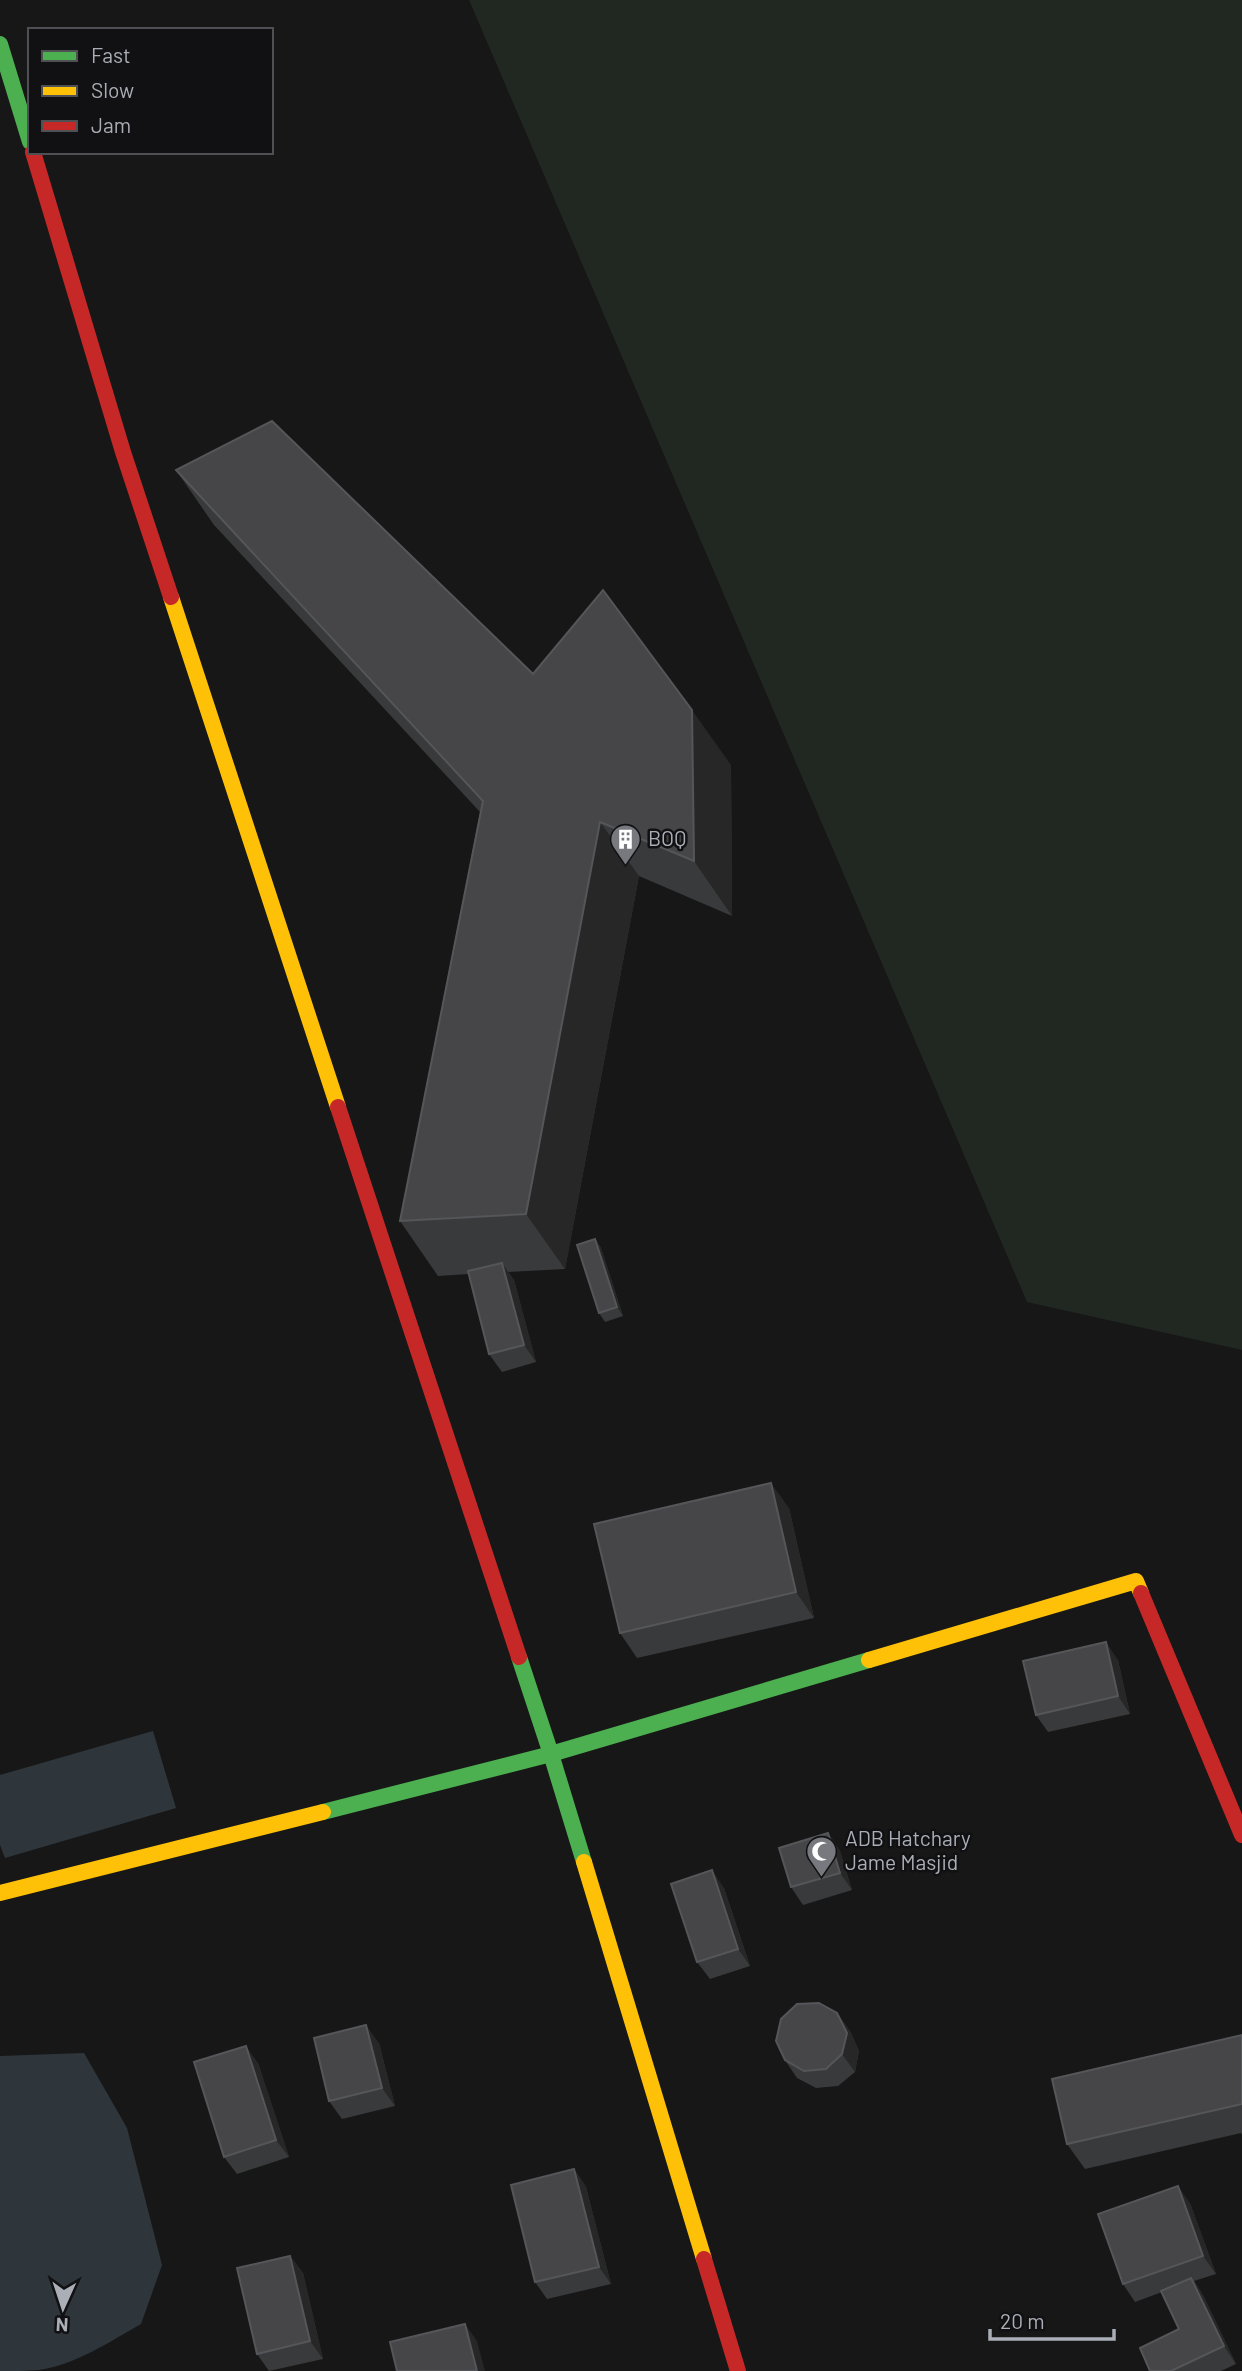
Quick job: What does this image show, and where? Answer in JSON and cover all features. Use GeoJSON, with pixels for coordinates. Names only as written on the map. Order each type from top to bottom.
{"type":"FeatureCollection","features":[{"type":"Feature","properties":{"kind":"street"},"geometry":{"type":"LineString","coordinates":[[0,44],[28,135]]}},
{"type":"Feature","properties":{"kind":"street"},"geometry":{"type":"LineString","coordinates":[[34,154],[123,453],[551,1754],[737,2371]]}},
{"type":"Feature","properties":{"kind":"street"},"geometry":{"type":"LineString","coordinates":[[0,1893],[551,1754],[1136,1581],[1242,1835]]}},
{"type":"Feature","properties":{"kind":"shaded area"},"geometry":{"type":"Polygon","coordinates":[[[469,0],[1242,0],[1242,1350],[1027,1302],[469,0]]]}},
{"type":"Feature","properties":{"kind":"shaded area"},"geometry":{"type":"Polygon","coordinates":[[[153,1731],[176,1808],[5,1858],[0,1845],[0,1775],[153,1731]]]}},
{"type":"Feature","properties":{"kind":"shaded area"},"geometry":{"type":"Polygon","coordinates":[[[84,2053],[127,2128],[162,2265],[141,2324],[92,2352],[66,2363],[39,2370],[0,2371],[0,2056],[84,2053]]]}},
{"type":"Feature","properties":{"kind":"building","name":"BOQ"},"geometry":{"type":"Polygon","coordinates":[[[272,421],[533,674],[603,590],[692,710],[694,861],[600,822],[526,1214],[400,1221],[483,801],[176,470],[272,421]]]}},
{"type":"Feature","properties":{"kind":"building"},"geometry":{"type":"Polygon","coordinates":[[[595,1239],[617,1307],[599,1313],[577,1245],[595,1239]]]}},
{"type":"Feature","properties":{"kind":"building"},"geometry":{"type":"Polygon","coordinates":[[[502,1263],[524,1345],[489,1354],[468,1271],[502,1263]]]}},
{"type":"Feature","properties":{"kind":"building"},"geometry":{"type":"Polygon","coordinates":[[[771,1483],[796,1592],[620,1633],[594,1524],[771,1483]]]}},
{"type":"Feature","properties":{"kind":"building"},"geometry":{"type":"Polygon","coordinates":[[[1106,1642],[1118,1696],[1036,1715],[1023,1661],[1106,1642]]]}},
{"type":"Feature","properties":{"kind":"building"},"geometry":{"type":"Polygon","coordinates":[[[828,1833],[840,1873],[791,1887],[779,1848],[828,1833]]]}},
{"type":"Feature","properties":{"kind":"building"},"geometry":{"type":"Polygon","coordinates":[[[712,1870],[738,1949],[697,1962],[671,1884],[712,1870]]]}},
{"type":"Feature","properties":{"kind":"building"},"geometry":{"type":"Polygon","coordinates":[[[819,2003],[837,2013],[847,2033],[842,2054],[826,2069],[804,2071],[785,2060],[776,2041],[781,2019],[797,2004],[819,2003]]]}},
{"type":"Feature","properties":{"kind":"building"},"geometry":{"type":"Polygon","coordinates":[[[366,2025],[382,2088],[329,2101],[314,2038],[366,2025]]]}},
{"type":"Feature","properties":{"kind":"building"},"geometry":{"type":"Polygon","coordinates":[[[1242,2035],[1242,2104],[1067,2144],[1052,2079],[1242,2035]]]}},
{"type":"Feature","properties":{"kind":"building"},"geometry":{"type":"Polygon","coordinates":[[[246,2046],[276,2140],[224,2157],[194,2062],[246,2046]]]}},
{"type":"Feature","properties":{"kind":"building"},"geometry":{"type":"Polygon","coordinates":[[[574,2169],[599,2267],[535,2282],[511,2185],[574,2169]]]}},
{"type":"Feature","properties":{"kind":"building"},"geometry":{"type":"Polygon","coordinates":[[[1178,2186],[1203,2256],[1123,2284],[1098,2214],[1178,2186]]]}},
{"type":"Feature","properties":{"kind":"building"},"geometry":{"type":"Polygon","coordinates":[[[290,2256],[310,2341],[257,2354],[237,2268],[290,2256]]]}},
{"type":"Feature","properties":{"kind":"building"},"geometry":{"type":"Polygon","coordinates":[[[1191,2278],[1224,2346],[1171,2371],[1150,2371],[1140,2348],[1179,2329],[1161,2291],[1191,2278]]]}},
{"type":"Feature","properties":{"kind":"building"},"geometry":{"type":"Polygon","coordinates":[[[465,2324],[477,2371],[397,2371],[390,2342],[465,2324]]]}},
{"type":"Feature","properties":{"kind":"traffic: fast"},"geometry":{"type":"LineString","coordinates":[[0,44],[28,135]]}},
{"type":"Feature","properties":{"kind":"traffic: fast"},"geometry":{"type":"LineString","coordinates":[[519,1657],[551,1754],[869,1660]]}},
{"type":"Feature","properties":{"kind":"traffic: fast"},"geometry":{"type":"LineString","coordinates":[[323,1812],[551,1754],[584,1862]]}},
{"type":"Feature","properties":{"kind":"traffic: slow"},"geometry":{"type":"LineString","coordinates":[[171,597],[338,1107]]}},
{"type":"Feature","properties":{"kind":"traffic: slow"},"geometry":{"type":"LineString","coordinates":[[869,1660],[1136,1581],[1141,1593]]}},
{"type":"Feature","properties":{"kind":"traffic: slow"},"geometry":{"type":"LineString","coordinates":[[0,1893],[323,1812]]}},
{"type":"Feature","properties":{"kind":"traffic: slow"},"geometry":{"type":"LineString","coordinates":[[584,1862],[704,2259]]}},
{"type":"Feature","properties":{"kind":"traffic: jam"},"geometry":{"type":"LineString","coordinates":[[34,154],[123,452],[171,597]]}},
{"type":"Feature","properties":{"kind":"traffic: jam"},"geometry":{"type":"LineString","coordinates":[[338,1107],[519,1657]]}},
{"type":"Feature","properties":{"kind":"traffic: jam"},"geometry":{"type":"LineString","coordinates":[[1141,1593],[1242,1835]]}},
{"type":"Feature","properties":{"kind":"traffic: jam"},"geometry":{"type":"LineString","coordinates":[[704,2259],[738,2371]]}},
{"type":"Feature","properties":{"kind":"place","name":"BOQ"},"geometry":{"type":"Point","coordinates":[625,866]}},
{"type":"Feature","properties":{"kind":"place","name":"ADB Hatchary Jame Masjid"},"geometry":{"type":"Point","coordinates":[822,1878]}}]}
